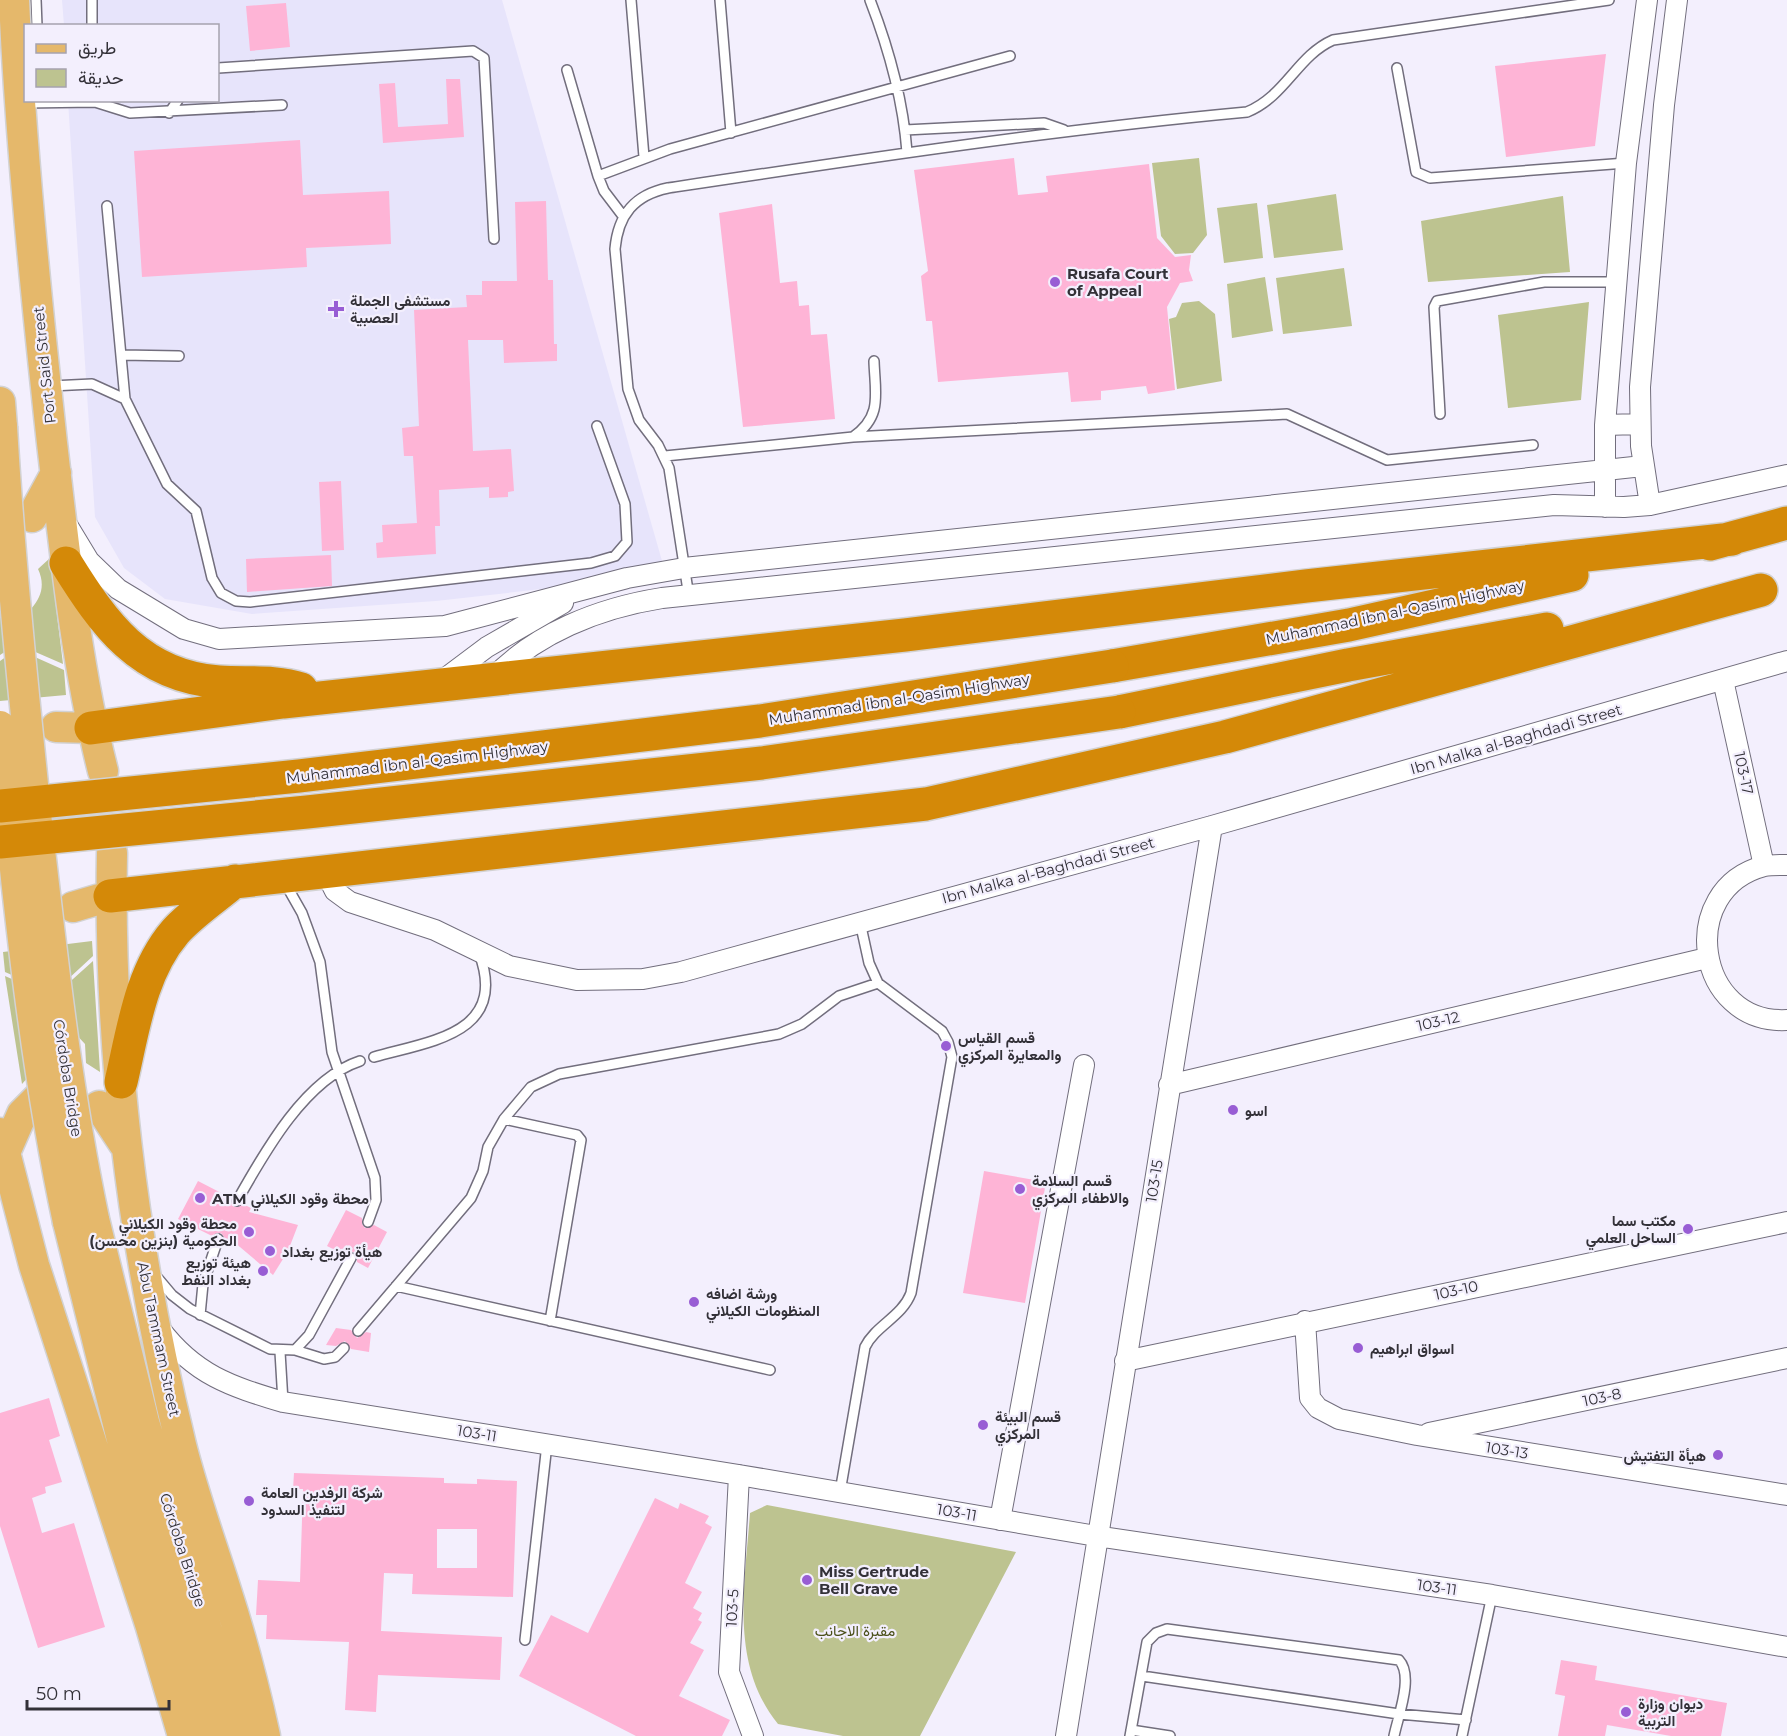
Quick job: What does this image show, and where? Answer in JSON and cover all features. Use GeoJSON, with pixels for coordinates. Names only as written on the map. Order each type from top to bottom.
{"type":"FeatureCollection","features":[{"type":"Feature","properties":{"kind":"highway","name":"Muhammad ibn al-Qasim Highway"},"geometry":{"type":"LineString","coordinates":[[0,806],[300,776],[748,723],[1112,666],[1349,625],[1732,539],[1787,524]]}},
{"type":"Feature","properties":{"kind":"highway"},"geometry":{"type":"LineString","coordinates":[[91,728],[325,698],[905,635],[1306,586],[1732,539]]}},
{"type":"Feature","properties":{"kind":"highway"},"geometry":{"type":"LineString","coordinates":[[66,563],[109,627],[150,661],[200,679],[284,684],[325,698]]}},
{"type":"Feature","properties":{"kind":"highway"},"geometry":{"type":"LineString","coordinates":[[0,842],[319,811],[762,763],[1119,712],[1348,665],[1774,586]]}},
{"type":"Feature","properties":{"kind":"highway"},"geometry":{"type":"LineString","coordinates":[[110,896],[926,804],[1225,737],[1774,586]]}},
{"type":"Feature","properties":{"kind":"highway"},"geometry":{"type":"LineString","coordinates":[[120,1082],[145,987],[157,957],[177,931],[235,881]]}},
{"type":"Feature","properties":{"kind":"main road","name":"Port Said Street"},"geometry":{"type":"LineString","coordinates":[[14,0],[24,49]]}},
{"type":"Feature","properties":{"kind":"main road","name":"Port Said Street"},"geometry":{"type":"LineString","coordinates":[[35,102],[46,387],[56,473],[46,515]]}},
{"type":"Feature","properties":{"kind":"main road","name":"Córdoba Bridge"},"geometry":{"type":"LineString","coordinates":[[1,414],[12,591],[57,1004],[69,1087],[81,1220],[132,1480],[180,1627],[211,1736]]}},
{"type":"Feature","properties":{"kind":"main road"},"geometry":{"type":"LineString","coordinates":[[46,515],[66,563],[91,728],[103,771]]}},
{"type":"Feature","properties":{"kind":"main road","name":"Córdoba Bridge"},"geometry":{"type":"LineString","coordinates":[[0,726],[30,1008],[48,1126],[81,1220],[239,1736]]}},
{"type":"Feature","properties":{"kind":"main road"},"geometry":{"type":"LineString","coordinates":[[56,727],[91,728]]}},
{"type":"Feature","properties":{"kind":"main road","name":"Abu Tammam Street"},"geometry":{"type":"LineString","coordinates":[[112,853],[110,896],[120,1082],[141,1254],[153,1320],[187,1466],[225,1587],[265,1736]]}},
{"type":"Feature","properties":{"kind":"main road"},"geometry":{"type":"LineString","coordinates":[[73,907],[110,896]]}},
{"type":"Feature","properties":{"kind":"main road"},"geometry":{"type":"LineString","coordinates":[[37,1099],[22,1114],[2,1144],[37,1277],[147,1616],[183,1736]]}},
{"type":"Feature","properties":{"kind":"main road"},"geometry":{"type":"LineString","coordinates":[[99,1106],[128,1149]]}},
{"type":"Feature","properties":{"kind":"street"},"geometry":{"type":"LineString","coordinates":[[1605,507],[1603,470],[1605,425],[1626,164],[1647,0]]}},
{"type":"Feature","properties":{"kind":"street"},"geometry":{"type":"LineString","coordinates":[[1650,505],[1643,466],[1640,424],[1660,151],[1677,0]]}},
{"type":"Feature","properties":{"kind":"street"},"geometry":{"type":"LineString","coordinates":[[1644,23],[1675,26]]}},
{"type":"Feature","properties":{"kind":"street"},"geometry":{"type":"LineString","coordinates":[[1605,425],[1640,424]]}},
{"type":"Feature","properties":{"kind":"street"},"geometry":{"type":"LineString","coordinates":[[46,515],[118,589],[184,629],[219,639],[446,626],[597,585],[684,568],[1643,466]]}},
{"type":"Feature","properties":{"kind":"street"},"geometry":{"type":"LineString","coordinates":[[490,680],[520,654],[575,623],[641,602],[1554,505],[1605,507],[1650,505],[1787,475]]}},
{"type":"Feature","properties":{"kind":"street"},"geometry":{"type":"LineString","coordinates":[[437,686],[486,647],[597,585]]}},
{"type":"Feature","properties":{"kind":"street","name":"Ibn Malka al-Baghdadi Street"},"geometry":{"type":"LineString","coordinates":[[325,871],[335,891],[350,902],[435,930],[509,966],[543,975],[577,980],[643,979],[681,972],[1212,826],[1787,661]]}},
{"type":"Feature","properties":{"kind":"street","name":"103-17"},"geometry":{"type":"LineString","coordinates":[[1723,680],[1764,866]]}},
{"type":"Feature","properties":{"kind":"street","name":"103-15"},"geometry":{"type":"LineString","coordinates":[[1066,1736],[1096,1536],[1212,826]]}},
{"type":"Feature","properties":{"kind":"street"},"geometry":{"type":"LineString","coordinates":[[1787,865],[1764,866],[1737,879],[1717,901],[1707,928],[1707,958],[1719,987],[1742,1010],[1772,1021],[1787,1020]]}},
{"type":"Feature","properties":{"kind":"street","name":"103-12"},"geometry":{"type":"LineString","coordinates":[[1170,1084],[1707,958]]}},
{"type":"Feature","properties":{"kind":"street"},"geometry":{"type":"LineString","coordinates":[[1000,1520],[1084,1065]]}},
{"type":"Feature","properties":{"kind":"street","name":"103-10"},"geometry":{"type":"LineString","coordinates":[[1125,1361],[1305,1321],[1787,1222]]}},
{"type":"Feature","properties":{"kind":"street","name":"103-11"},"geometry":{"type":"LineString","coordinates":[[153,1320],[177,1351],[202,1371],[230,1384],[283,1402],[739,1475],[1096,1536],[1492,1595],[1787,1647]]}},
{"type":"Feature","properties":{"kind":"street","name":"103-13"},"geometry":{"type":"LineString","coordinates":[[1305,1321],[1307,1387],[1310,1398],[1318,1408],[1339,1419],[1417,1436],[1787,1495]]}},
{"type":"Feature","properties":{"kind":"street","name":"103-8"},"geometry":{"type":"LineString","coordinates":[[1417,1436],[1787,1358]]}},
{"type":"Feature","properties":{"kind":"street","name":"103-5"},"geometry":{"type":"LineString","coordinates":[[739,1475],[729,1672],[753,1736]]}},
{"type":"Feature","properties":{"kind":"lane"},"geometry":{"type":"LineString","coordinates":[[36,0],[38,24]]}},
{"type":"Feature","properties":{"kind":"lane"},"geometry":{"type":"LineString","coordinates":[[92,0],[92,24]]}},
{"type":"Feature","properties":{"kind":"lane"},"geometry":{"type":"LineString","coordinates":[[631,0],[644,157]]}},
{"type":"Feature","properties":{"kind":"lane"},"geometry":{"type":"LineString","coordinates":[[720,0],[731,133]]}},
{"type":"Feature","properties":{"kind":"lane"},"geometry":{"type":"LineString","coordinates":[[870,0],[887,47],[897,88],[907,152]]}},
{"type":"Feature","properties":{"kind":"lane"},"geometry":{"type":"LineString","coordinates":[[689,597],[669,468],[665,456],[639,420],[628,389],[615,249],[622,216],[637,200],[653,191],[907,152],[1067,131],[1247,112],[1272,99],[1314,51],[1333,40],[1609,0]]}},
{"type":"Feature","properties":{"kind":"lane"},"geometry":{"type":"LineString","coordinates":[[219,68],[473,51],[484,58],[494,239]]}},
{"type":"Feature","properties":{"kind":"lane"},"geometry":{"type":"LineString","coordinates":[[598,176],[644,157],[1010,56]]}},
{"type":"Feature","properties":{"kind":"lane"},"geometry":{"type":"LineString","coordinates":[[1397,68],[1416,172],[1430,178],[1626,164]]}},
{"type":"Feature","properties":{"kind":"lane"},"geometry":{"type":"LineString","coordinates":[[567,70],[598,176],[604,191],[622,216]]}},
{"type":"Feature","properties":{"kind":"lane"},"geometry":{"type":"LineString","coordinates":[[98,102],[130,113],[169,113],[282,105]]}},
{"type":"Feature","properties":{"kind":"lane"},"geometry":{"type":"LineString","coordinates":[[169,113],[177,102]]}},
{"type":"Feature","properties":{"kind":"lane"},"geometry":{"type":"LineString","coordinates":[[905,130],[1044,123],[1067,131]]}},
{"type":"Feature","properties":{"kind":"lane"},"geometry":{"type":"LineString","coordinates":[[107,206],[125,399],[167,484],[196,511],[212,578],[221,593],[236,601],[250,602],[580,564],[615,556],[627,542],[625,504],[597,426]]}},
{"type":"Feature","properties":{"kind":"lane"},"geometry":{"type":"LineString","coordinates":[[1440,414],[1434,307],[1437,301],[1544,282],[1617,282]]}},
{"type":"Feature","properties":{"kind":"lane"},"geometry":{"type":"LineString","coordinates":[[121,355],[179,356]]}},
{"type":"Feature","properties":{"kind":"lane"},"geometry":{"type":"LineString","coordinates":[[853,437],[866,428],[876,409],[874,361]]}},
{"type":"Feature","properties":{"kind":"lane"},"geometry":{"type":"LineString","coordinates":[[46,387],[92,384],[125,399]]}},
{"type":"Feature","properties":{"kind":"lane"},"geometry":{"type":"LineString","coordinates":[[665,456],[853,437],[1287,414],[1387,460],[1533,445]]}},
{"type":"Feature","properties":{"kind":"lane"},"geometry":{"type":"LineString","coordinates":[[281,876],[302,913],[320,962],[332,1052],[375,1178],[376,1200],[369,1222]]}},
{"type":"Feature","properties":{"kind":"lane"},"geometry":{"type":"LineString","coordinates":[[840,1492],[866,1347],[869,1340],[898,1314],[911,1293],[952,1057],[942,1031],[878,983],[869,963],[860,921]]}},
{"type":"Feature","properties":{"kind":"lane"},"geometry":{"type":"LineString","coordinates":[[374,1057],[448,1035],[470,1022],[481,1008],[486,991],[486,973],[478,951]]}},
{"type":"Feature","properties":{"kind":"lane"},"geometry":{"type":"LineString","coordinates":[[358,1331],[471,1198],[483,1171],[488,1147],[504,1119],[531,1087],[549,1077],[778,1034],[802,1024],[839,996],[878,983]]}},
{"type":"Feature","properties":{"kind":"lane"},"geometry":{"type":"LineString","coordinates":[[237,1201],[281,1131],[315,1091],[337,1071],[360,1061]]}},
{"type":"Feature","properties":{"kind":"lane"},"geometry":{"type":"LineString","coordinates":[[504,1119],[577,1135],[581,1140],[550,1321]]}},
{"type":"Feature","properties":{"kind":"lane"},"geometry":{"type":"LineString","coordinates":[[200,1315],[203,1284],[218,1239]]}},
{"type":"Feature","properties":{"kind":"lane"},"geometry":{"type":"LineString","coordinates":[[141,1254],[172,1295],[200,1315],[265,1347],[280,1352],[295,1350],[324,1359],[335,1357],[344,1348]]}},
{"type":"Feature","properties":{"kind":"lane"},"geometry":{"type":"LineString","coordinates":[[295,1350],[309,1335],[351,1258]]}},
{"type":"Feature","properties":{"kind":"lane"},"geometry":{"type":"LineString","coordinates":[[396,1286],[770,1370]]}},
{"type":"Feature","properties":{"kind":"lane"},"geometry":{"type":"LineString","coordinates":[[280,1352],[283,1402]]}},
{"type":"Feature","properties":{"kind":"lane"},"geometry":{"type":"LineString","coordinates":[[525,1640],[548,1444]]}},
{"type":"Feature","properties":{"kind":"lane"},"geometry":{"type":"LineString","coordinates":[[1462,1736],[1492,1595]]}},
{"type":"Feature","properties":{"kind":"lane"},"geometry":{"type":"LineString","coordinates":[[1170,1736],[1131,1733],[1147,1642],[1156,1633],[1167,1629],[1398,1660],[1404,1665],[1405,1681],[1394,1736]]}},
{"type":"Feature","properties":{"kind":"lane"},"geometry":{"type":"LineString","coordinates":[[1142,1676],[1399,1714],[1466,1720]]}},
{"type":"Feature","properties":{"kind":"shaded area","name":"مستشفى الجملة العصبية"},"geometry":{"type":"Polygon","coordinates":[[[62,0],[502,0],[666,575],[436,601],[252,614],[165,599],[124,568],[95,517],[68,102],[219,102],[219,24],[64,24],[62,0]]]}},
{"type":"Feature","properties":{"kind":"green space"},"geometry":{"type":"Polygon","coordinates":[[[1199,158],[1207,235],[1193,253],[1175,254],[1161,236],[1152,163],[1199,158]]]}},
{"type":"Feature","properties":{"kind":"green space"},"geometry":{"type":"Polygon","coordinates":[[[1336,194],[1343,250],[1274,258],[1267,205],[1336,194]]]}},
{"type":"Feature","properties":{"kind":"green space"},"geometry":{"type":"Polygon","coordinates":[[[1563,196],[1570,272],[1428,282],[1421,221],[1563,196]]]}},
{"type":"Feature","properties":{"kind":"green space"},"geometry":{"type":"Polygon","coordinates":[[[1257,203],[1263,258],[1224,263],[1217,208],[1257,203]]]}},
{"type":"Feature","properties":{"kind":"green space"},"geometry":{"type":"Polygon","coordinates":[[[1344,268],[1352,326],[1283,334],[1276,278],[1344,268]]]}},
{"type":"Feature","properties":{"kind":"green space"},"geometry":{"type":"Polygon","coordinates":[[[1265,277],[1273,331],[1232,338],[1227,284],[1265,277]]]}},
{"type":"Feature","properties":{"kind":"green space"},"geometry":{"type":"Polygon","coordinates":[[[1199,301],[1215,314],[1222,381],[1177,389],[1169,319],[1176,317],[1182,303],[1199,301]]]}},
{"type":"Feature","properties":{"kind":"green space"},"geometry":{"type":"Polygon","coordinates":[[[1589,302],[1581,400],[1508,408],[1498,315],[1589,302]]]}},
{"type":"Feature","properties":{"kind":"green space"},"geometry":{"type":"Polygon","coordinates":[[[50,558],[63,664],[17,644],[0,655],[0,612],[31,609],[38,600],[41,590],[38,569],[50,558]]]}},
{"type":"Feature","properties":{"kind":"green space"},"geometry":{"type":"Polygon","coordinates":[[[17,649],[64,670],[66,695],[0,701],[0,661],[17,649]]]}},
{"type":"Feature","properties":{"kind":"green space"},"geometry":{"type":"Polygon","coordinates":[[[92,941],[93,956],[53,993],[5,972],[3,952],[92,941]]]}},
{"type":"Feature","properties":{"kind":"green space"},"geometry":{"type":"Polygon","coordinates":[[[93,961],[100,1072],[86,1063],[85,1044],[71,1029],[22,1084],[5,976],[53,997],[93,961]]]}},
{"type":"Feature","properties":{"kind":"green space","name":"مقبرة الاجانب"},"geometry":{"type":"Polygon","coordinates":[[[767,1505],[1016,1552],[920,1736],[843,1736],[778,1724],[763,1701],[752,1676],[746,1650],[744,1623],[745,1567],[750,1513],[767,1505]]]}},
{"type":"Feature","properties":{"kind":"building"},"geometry":{"type":"Polygon","coordinates":[[[286,3],[290,47],[250,51],[246,6],[286,3]]]}},
{"type":"Feature","properties":{"kind":"building"},"geometry":{"type":"Polygon","coordinates":[[[1606,54],[1595,146],[1506,157],[1495,66],[1606,54]]]}},
{"type":"Feature","properties":{"kind":"building"},"geometry":{"type":"Polygon","coordinates":[[[446,79],[460,79],[464,137],[383,143],[379,84],[395,83],[398,127],[448,124],[446,79]]]}},
{"type":"Feature","properties":{"kind":"building"},"geometry":{"type":"Polygon","coordinates":[[[300,140],[303,195],[389,191],[391,244],[306,248],[307,267],[142,277],[134,151],[300,140]]]}},
{"type":"Feature","properties":{"kind":"building","name":"Rusafa Court of Appeal"},"geometry":{"type":"Polygon","coordinates":[[[1014,158],[1018,195],[1048,192],[1046,176],[1149,164],[1157,238],[1175,257],[1191,255],[1189,270],[1193,281],[1180,283],[1167,307],[1175,390],[1148,394],[1146,386],[1101,391],[1101,400],[1071,402],[1068,372],[938,382],[932,321],[926,321],[921,276],[928,271],[914,170],[1014,158]]]}},
{"type":"Feature","properties":{"kind":"building"},"geometry":{"type":"Polygon","coordinates":[[[546,201],[548,280],[553,280],[554,344],[557,344],[557,361],[504,363],[503,340],[468,340],[473,451],[511,449],[514,491],[508,492],[508,497],[489,498],[489,487],[439,490],[440,526],[435,526],[436,554],[377,558],[376,543],[383,542],[382,525],[417,523],[413,456],[404,456],[402,428],[419,426],[414,310],[467,307],[466,295],[482,295],[482,281],[517,281],[515,202],[546,201]]]}},
{"type":"Feature","properties":{"kind":"building"},"geometry":{"type":"Polygon","coordinates":[[[772,204],[780,283],[797,281],[799,306],[809,305],[811,335],[827,334],[835,419],[743,427],[719,213],[772,204]]]}},
{"type":"Feature","properties":{"kind":"building"},"geometry":{"type":"Polygon","coordinates":[[[341,481],[344,550],[322,551],[319,482],[341,481]]]}},
{"type":"Feature","properties":{"kind":"building"},"geometry":{"type":"Polygon","coordinates":[[[331,555],[332,586],[247,592],[246,559],[331,555]]]}},
{"type":"Feature","properties":{"kind":"building"},"geometry":{"type":"Polygon","coordinates":[[[984,1171],[1046,1182],[1025,1303],[963,1293],[984,1171]]]}},
{"type":"Feature","properties":{"kind":"building","name":"محطة وقود الكيلاني الحكومية (بنزين محسن)"},"geometry":{"type":"Polygon","coordinates":[[[198,1181],[231,1198],[234,1207],[243,1204],[251,1208],[249,1212],[298,1225],[288,1251],[273,1275],[234,1242],[231,1246],[224,1242],[221,1233],[212,1236],[178,1219],[198,1181]]]}},
{"type":"Feature","properties":{"kind":"building"},"geometry":{"type":"Polygon","coordinates":[[[346,1210],[362,1218],[365,1228],[374,1225],[387,1232],[368,1268],[357,1262],[357,1255],[354,1252],[345,1255],[327,1246],[346,1210]]]}},
{"type":"Feature","properties":{"kind":"building"},"geometry":{"type":"Polygon","coordinates":[[[336,1328],[351,1330],[357,1338],[366,1332],[371,1333],[369,1352],[351,1349],[345,1341],[336,1346],[326,1345],[336,1328]]]}},
{"type":"Feature","properties":{"kind":"building"},"geometry":{"type":"Polygon","coordinates":[[[49,1398],[60,1436],[49,1440],[62,1482],[45,1487],[46,1493],[32,1498],[42,1533],[74,1523],[105,1627],[38,1648],[0,1526],[0,1413],[49,1398]]]}},
{"type":"Feature","properties":{"kind":"building"},"geometry":{"type":"Polygon","coordinates":[[[294,1473],[444,1478],[444,1483],[477,1484],[477,1479],[517,1481],[513,1597],[412,1594],[413,1574],[384,1573],[381,1631],[502,1637],[500,1680],[378,1675],[376,1712],[345,1710],[349,1642],[266,1639],[267,1615],[256,1615],[258,1580],[300,1582],[303,1489],[293,1489],[294,1473]],[[437,1529],[437,1568],[477,1568],[477,1529],[437,1529]]]}},
{"type":"Feature","properties":{"kind":"building"},"geometry":{"type":"Polygon","coordinates":[[[655,1498],[678,1509],[680,1503],[709,1516],[705,1523],[712,1527],[685,1583],[702,1592],[693,1608],[702,1613],[698,1620],[702,1622],[690,1643],[704,1650],[679,1696],[730,1720],[722,1736],[636,1736],[519,1676],[551,1615],[588,1633],[655,1498]]]}},
{"type":"Feature","properties":{"kind":"building"},"geometry":{"type":"Polygon","coordinates":[[[1561,1660],[1597,1666],[1595,1680],[1727,1703],[1721,1736],[1671,1736],[1607,1725],[1605,1736],[1558,1736],[1565,1696],[1555,1694],[1561,1660]]]}},
{"type":"Feature","properties":{"kind":"place","name":"Rusafa Court of Appeal"},"geometry":{"type":"Point","coordinates":[1055,282]}},
{"type":"Feature","properties":{"kind":"place","name":"مستشفى الجملة العصبية"},"geometry":{"type":"Point","coordinates":[336,309]}},
{"type":"Feature","properties":{"kind":"place","name":"قسم القياس والمعايرة المركزي"},"geometry":{"type":"Point","coordinates":[946,1046]}},
{"type":"Feature","properties":{"kind":"place","name":"اسو"},"geometry":{"type":"Point","coordinates":[1233,1110]}},
{"type":"Feature","properties":{"kind":"place","name":"قسم السلامة والاطفاء المركزي"},"geometry":{"type":"Point","coordinates":[1020,1189]}},
{"type":"Feature","properties":{"kind":"place","name":"ATM محطة وقود الكيلاني"},"geometry":{"type":"Point","coordinates":[200,1198]}},
{"type":"Feature","properties":{"kind":"place","name":"مكتب سما الساحل العلمي"},"geometry":{"type":"Point","coordinates":[1688,1229]}},
{"type":"Feature","properties":{"kind":"place","name":"محطة وقود الكيلاني الحكومية (بنزين محسن)"},"geometry":{"type":"Point","coordinates":[249,1232]}},
{"type":"Feature","properties":{"kind":"place","name":"هيأة توزيع بغداد"},"geometry":{"type":"Point","coordinates":[270,1251]}},
{"type":"Feature","properties":{"kind":"place","name":"هيئة توزيع بغداد النفط"},"geometry":{"type":"Point","coordinates":[263,1271]}},
{"type":"Feature","properties":{"kind":"place","name":"ورشة اضافه المنظومات الكيلاني"},"geometry":{"type":"Point","coordinates":[694,1302]}},
{"type":"Feature","properties":{"kind":"place","name":"اسواق ابراهيم"},"geometry":{"type":"Point","coordinates":[1358,1348]}},
{"type":"Feature","properties":{"kind":"place","name":"قسم البيئة المركزي"},"geometry":{"type":"Point","coordinates":[983,1425]}},
{"type":"Feature","properties":{"kind":"place","name":"هيأة التفتيش"},"geometry":{"type":"Point","coordinates":[1718,1455]}},
{"type":"Feature","properties":{"kind":"place","name":"شركة الرفدين العامة لتنفيذ السدود"},"geometry":{"type":"Point","coordinates":[249,1501]}},
{"type":"Feature","properties":{"kind":"place","name":"Miss Gertrude Bell Grave"},"geometry":{"type":"Point","coordinates":[807,1580]}},
{"type":"Feature","properties":{"kind":"place","name":"ديوان وزارة التربية"},"geometry":{"type":"Point","coordinates":[1626,1712]}}]}
